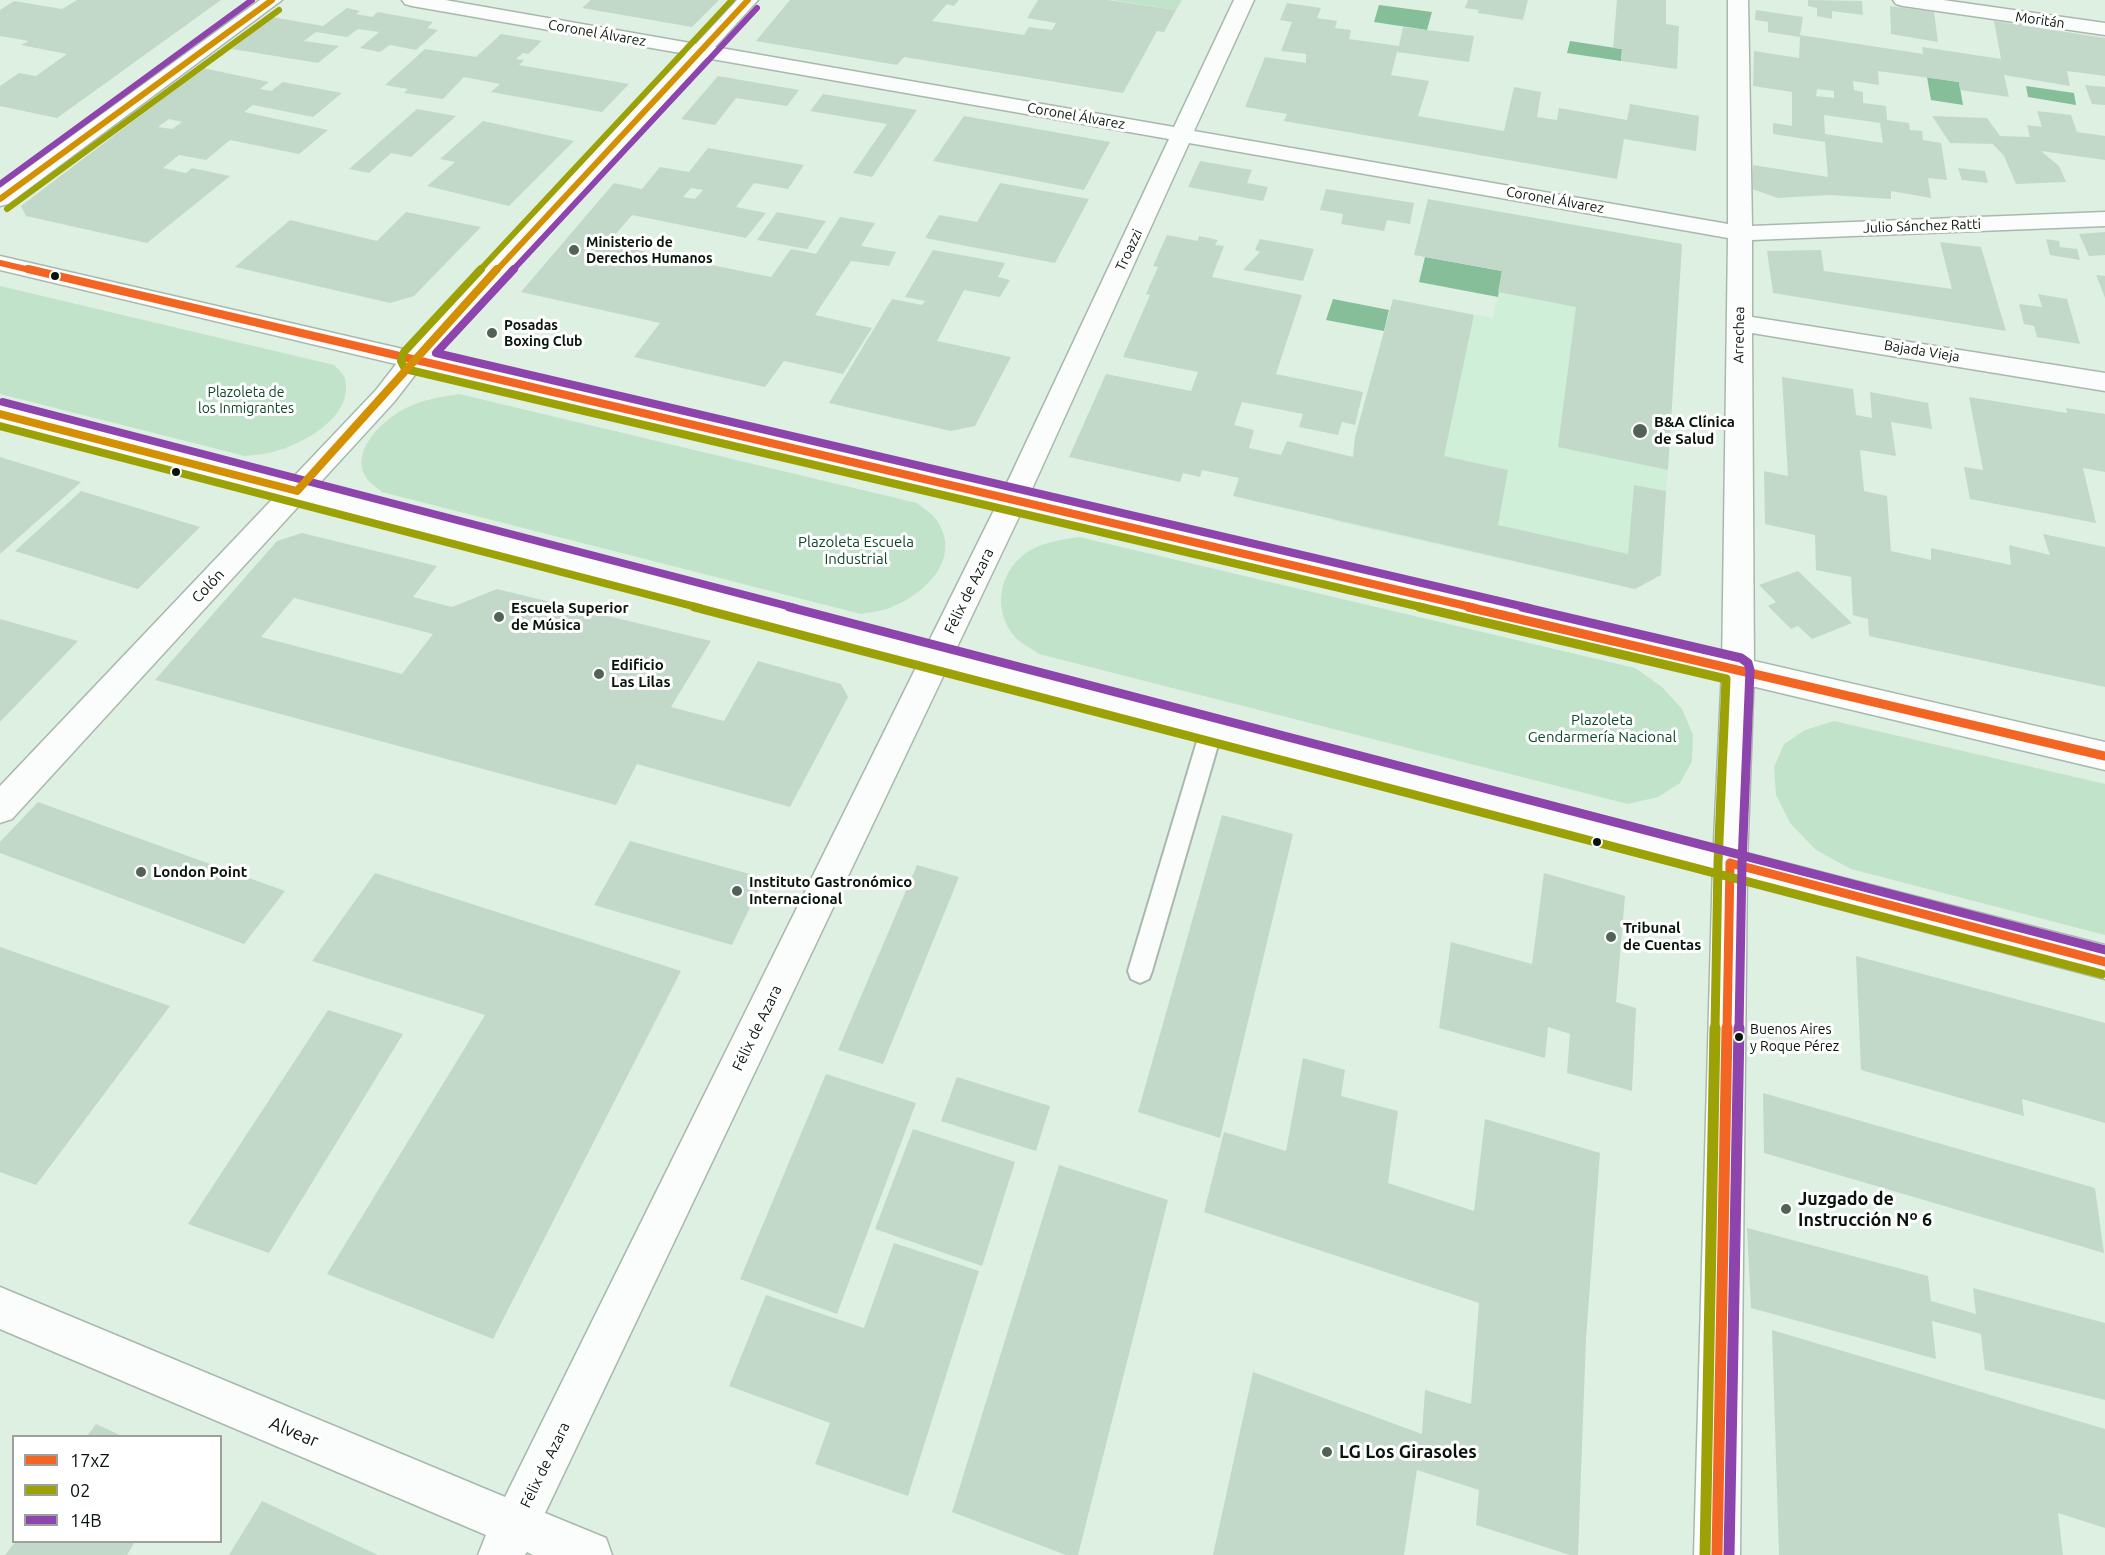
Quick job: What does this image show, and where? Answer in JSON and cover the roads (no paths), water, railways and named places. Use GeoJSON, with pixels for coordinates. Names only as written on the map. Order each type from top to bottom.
{"type":"FeatureCollection","features":[{"type":"Feature","properties":{"kind":"street"},"geometry":{"type":"LineString","coordinates":[[0,199],[272,0]]}},
{"type":"Feature","properties":{"kind":"street","name":"Coronel Álvarez"},"geometry":{"type":"LineString","coordinates":[[412,0],[1740,233]]}},
{"type":"Feature","properties":{"kind":"street","name":"Colón"},"geometry":{"type":"LineString","coordinates":[[0,809],[385,396],[413,360],[748,0]]}},
{"type":"Feature","properties":{"kind":"street","name":"Troazzi"},"geometry":{"type":"LineString","coordinates":[[1013,501],[1244,0]]}},
{"type":"Feature","properties":{"kind":"street","name":"Arrechea"},"geometry":{"type":"LineString","coordinates":[[1717,1555],[1730,863],[1738,670],[1740,233],[1738,0]]}},
{"type":"Feature","properties":{"kind":"street","name":"Moritán"},"geometry":{"type":"LineString","coordinates":[[1903,0],[2105,29]]}},
{"type":"Feature","properties":{"kind":"street","name":"Julio Sánchez Ratti"},"geometry":{"type":"LineString","coordinates":[[1740,233],[2105,219]]}},
{"type":"Feature","properties":{"kind":"street"},"geometry":{"type":"LineString","coordinates":[[0,263],[2105,756]]}},
{"type":"Feature","properties":{"kind":"street","name":"Bajada Vieja"},"geometry":{"type":"LineString","coordinates":[[1739,323],[2105,382]]}},
{"type":"Feature","properties":{"kind":"street"},"geometry":{"type":"LineString","coordinates":[[0,414],[937,656],[2105,962]]}},
{"type":"Feature","properties":{"kind":"street","name":"Félix de Azara"},"geometry":{"type":"LineString","coordinates":[[509,1540],[1013,501]]}},
{"type":"Feature","properties":{"kind":"street","name":"Alvear"},"geometry":{"type":"LineString","coordinates":[[0,1308],[509,1540],[589,1555]]}},
{"type":"Feature","properties":{"kind":"lane"},"geometry":{"type":"LineString","coordinates":[[1140,971],[1212,728]]}},
{"type":"Feature","properties":{"kind":"place","name":"Ministerio de Derechos Humanos"},"geometry":{"type":"Point","coordinates":[574,250]}},
{"type":"Feature","properties":{"kind":"place","name":"Posadas Boxing Club"},"geometry":{"type":"Point","coordinates":[492,333]}},
{"type":"Feature","properties":{"kind":"place","name":"B&A Clínica de Salud"},"geometry":{"type":"Point","coordinates":[1640,431]}},
{"type":"Feature","properties":{"kind":"place","name":"Escuela Superior de Música"},"geometry":{"type":"Point","coordinates":[499,617]}},
{"type":"Feature","properties":{"kind":"place","name":"Edificio Las Lilas"},"geometry":{"type":"Point","coordinates":[599,674]}},
{"type":"Feature","properties":{"kind":"place","name":"London Point"},"geometry":{"type":"Point","coordinates":[141,872]}},
{"type":"Feature","properties":{"kind":"place","name":"Instituto Gastronómico Internacional"},"geometry":{"type":"Point","coordinates":[737,891]}},
{"type":"Feature","properties":{"kind":"place","name":"Tribunal de Cuentas"},"geometry":{"type":"Point","coordinates":[1611,937]}},
{"type":"Feature","properties":{"kind":"place","name":"Buenos Aires y Roque Pérez"},"geometry":{"type":"Point","coordinates":[1739,1037]}},
{"type":"Feature","properties":{"kind":"place","name":"Juzgado de Instrucción Nº 6"},"geometry":{"type":"Point","coordinates":[1786,1209]}},
{"type":"Feature","properties":{"kind":"place","name":"LG Los Girasoles"},"geometry":{"type":"Point","coordinates":[1327,1452]}},
{"type":"Feature","properties":{"kind":"park label","name":"Plazoleta de los Inmigrantes"},"geometry":{"type":"Point","coordinates":[246,400]}},
{"type":"Feature","properties":{"kind":"park label","name":"Plazoleta Escuela Industrial"},"geometry":{"type":"Point","coordinates":[856,550]}},
{"type":"Feature","properties":{"kind":"park label","name":"Plazoleta Gendarmería Nacional"},"geometry":{"type":"Point","coordinates":[1602,728]}}]}
